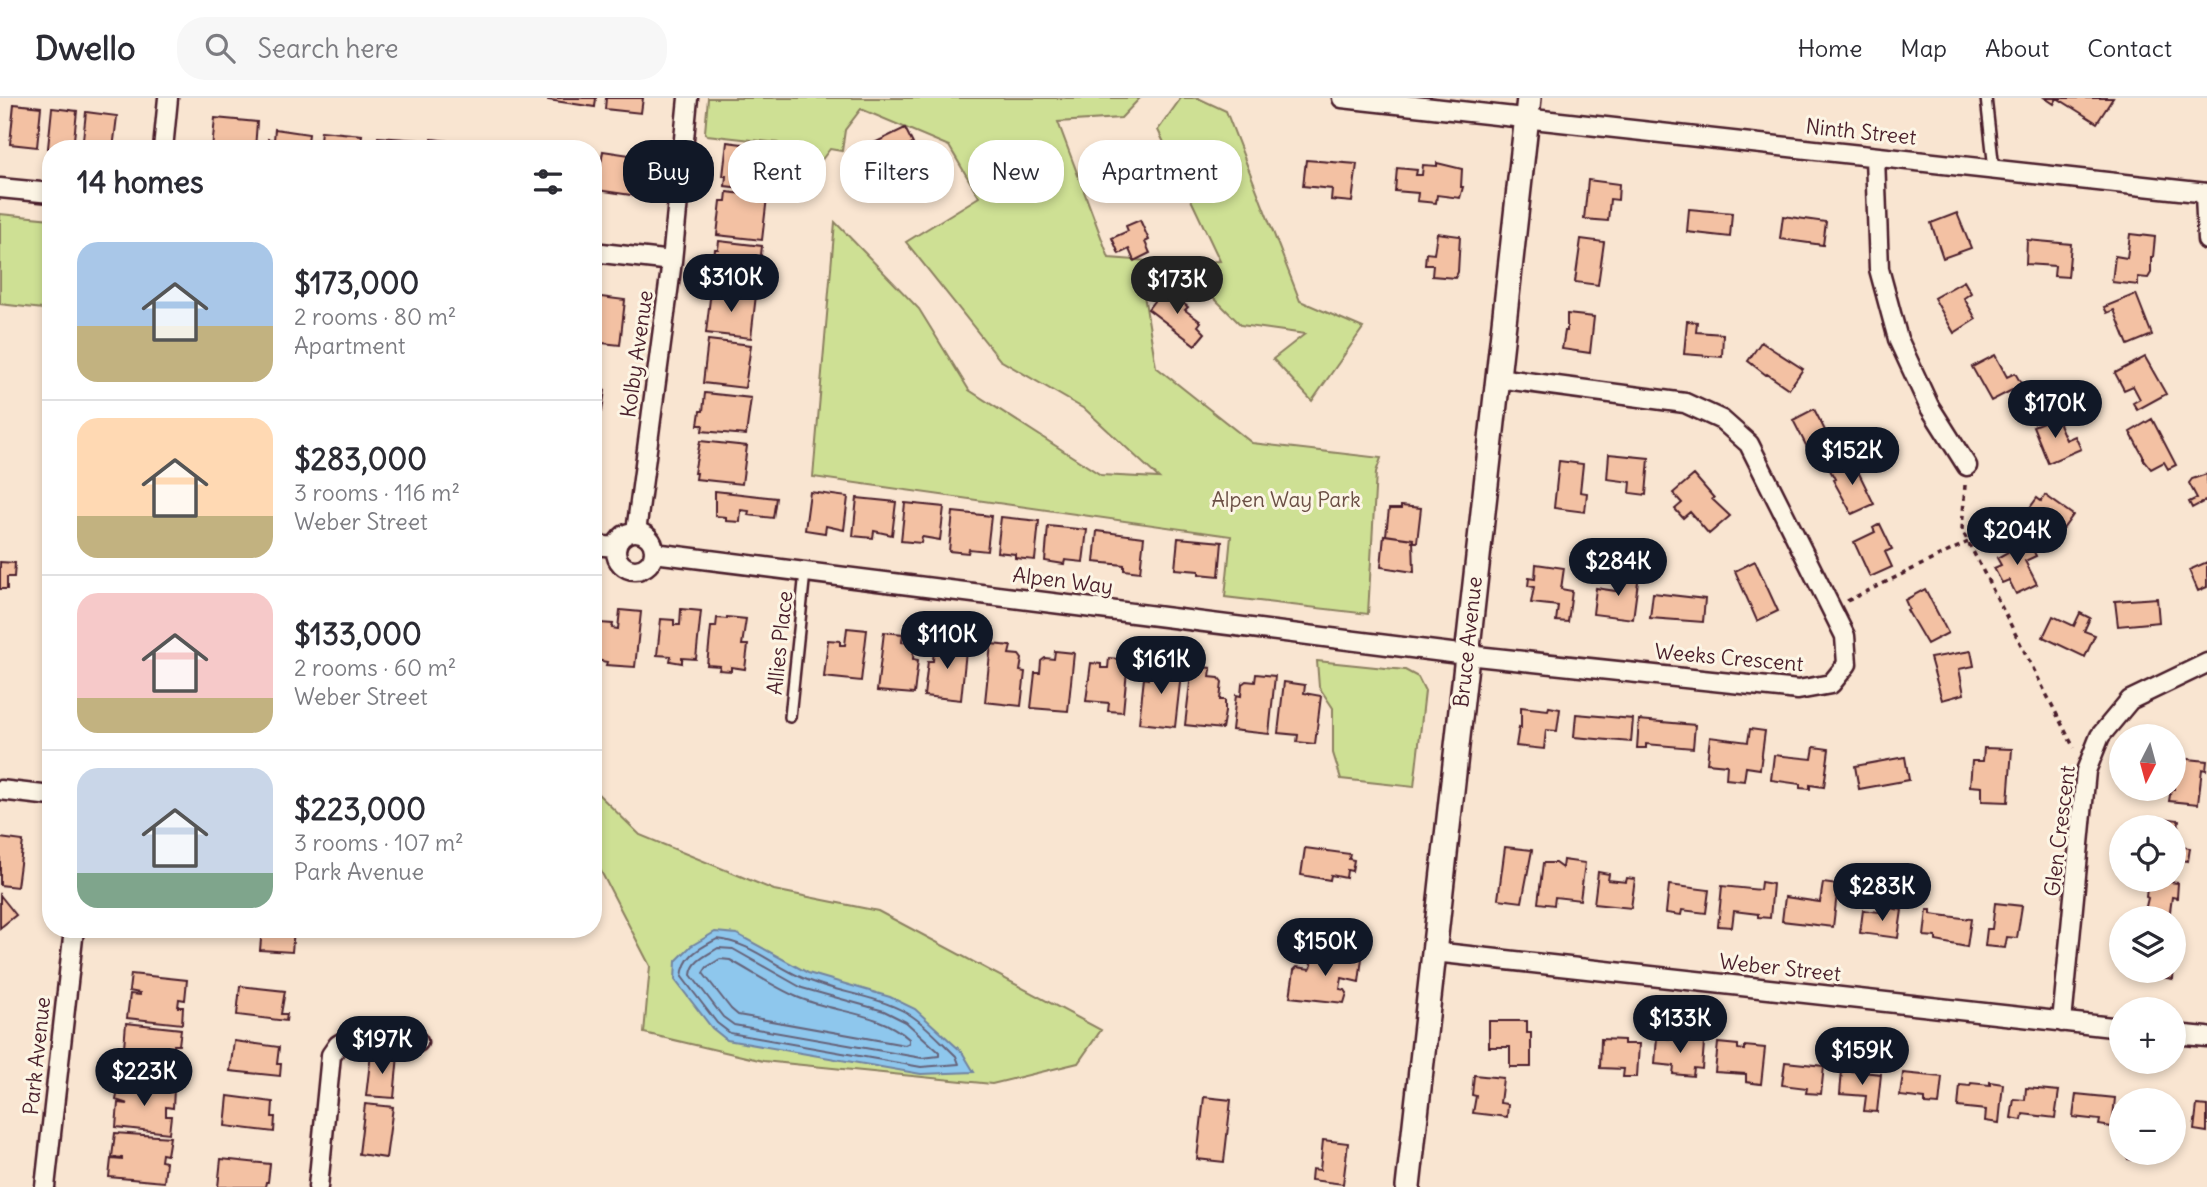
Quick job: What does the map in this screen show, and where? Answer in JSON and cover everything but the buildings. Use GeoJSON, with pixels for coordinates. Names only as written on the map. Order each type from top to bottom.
{"type":"FeatureCollection","features":[{"type":"Feature","properties":{"kind":"street"},"geometry":{"type":"LineString","coordinates":[[164,140],[168,98]]}},
{"type":"Feature","properties":{"kind":"street","name":"Kolby Avenue"},"geometry":{"type":"LineString","coordinates":[[636,532],[672,261],[688,98]]}},
{"type":"Feature","properties":{"kind":"street","name":"Ninth Street"},"geometry":{"type":"LineString","coordinates":[[1342,98],[1527,108],[1875,157],[2206,193]]}},
{"type":"Feature","properties":{"kind":"street","name":"Bruce Avenue"},"geometry":{"type":"LineString","coordinates":[[1408,1187],[1527,108]]}},
{"type":"Feature","properties":{"kind":"street"},"geometry":{"type":"LineString","coordinates":[[1875,157],[1879,268],[1898,339],[1929,407],[1967,466]]}},
{"type":"Feature","properties":{"kind":"street"},"geometry":{"type":"LineString","coordinates":[[0,188],[42,192]]}},
{"type":"Feature","properties":{"kind":"street"},"geometry":{"type":"LineString","coordinates":[[2206,193],[2207,240]]}},
{"type":"Feature","properties":{"kind":"street"},"geometry":{"type":"LineString","coordinates":[[602,253],[672,261]]}},
{"type":"Feature","properties":{"kind":"street","name":"Weeks Crescent"},"geometry":{"type":"LineString","coordinates":[[1467,655],[1798,690],[1831,684],[1847,664],[1845,636],[1749,444],[1722,420],[1685,403],[1497,378]]}},
{"type":"Feature","properties":{"kind":"street"},"geometry":{"type":"LineString","coordinates":[[636,532],[647,536],[654,553],[649,564],[632,570],[617,560],[616,547],[625,534],[636,532]]}},
{"type":"Feature","properties":{"kind":"street"},"geometry":{"type":"LineString","coordinates":[[602,546],[616,547]]}},
{"type":"Feature","properties":{"kind":"street","name":"Alpen Way"},"geometry":{"type":"LineString","coordinates":[[654,553],[1467,655]]}},
{"type":"Feature","properties":{"kind":"street","name":"Glen Crescent"},"geometry":{"type":"LineString","coordinates":[[2063,1022],[2087,771],[2100,736],[2130,700],[2207,663]]}},
{"type":"Feature","properties":{"kind":"street"},"geometry":{"type":"LineString","coordinates":[[0,790],[42,795]]}},
{"type":"Feature","properties":{"kind":"street","name":"Park Avenue"},"geometry":{"type":"LineString","coordinates":[[45,1187],[73,938]]}},
{"type":"Feature","properties":{"kind":"street","name":"Weber Street"},"geometry":{"type":"LineString","coordinates":[[1434,952],[2109,1027]]}},
{"type":"Feature","properties":{"kind":"street"},"geometry":{"type":"LineString","coordinates":[[317,1187],[327,1087],[334,1050],[347,1038],[355,1035],[418,1042]]}},
{"type":"Feature","properties":{"kind":"street"},"geometry":{"type":"LineString","coordinates":[[2186,1035],[2207,1037]]}},
{"type":"Feature","properties":{"kind":"lane"},"geometry":{"type":"LineString","coordinates":[[1986,98],[1994,169]]}},
{"type":"Feature","properties":{"kind":"lane","name":"Allies Place"},"geometry":{"type":"LineString","coordinates":[[790,717],[805,572]]}},
{"type":"Feature","properties":{"kind":"path"},"geometry":{"type":"LineString","coordinates":[[1967,466],[1962,530],[2087,771]]}},
{"type":"Feature","properties":{"kind":"path"},"geometry":{"type":"LineString","coordinates":[[1831,608],[1968,542]]}},
{"type":"Feature","properties":{"kind":"green space","name":"Alpen Way Park"},"geometry":{"type":"Polygon","coordinates":[[[708,98],[1140,98],[1121,118],[1058,122],[1078,175],[1078,203],[1088,203],[1109,258],[1175,263],[1220,261],[1193,203],[1242,203],[1242,152],[1300,301],[1363,328],[1312,401],[1273,359],[1305,334],[1241,325],[1207,291],[1144,295],[1156,367],[1252,443],[1381,458],[1376,472],[1368,614],[1225,597],[1231,536],[813,477],[835,222],[919,309],[969,390],[1101,475],[1159,478],[1086,410],[1000,360],[906,242],[969,203],[1064,203],[1064,140],[968,140],[968,178],[954,154],[954,140],[935,140],[861,109],[845,130],[844,140],[840,140],[840,151],[830,149],[826,154],[826,140],[751,140],[707,135],[708,98]]]}},
{"type":"Feature","properties":{"kind":"green space"},"geometry":{"type":"Polygon","coordinates":[[[1181,98],[1198,98],[1226,111],[1237,140],[1163,140],[1158,130],[1181,98]]]}},
{"type":"Feature","properties":{"kind":"green space"},"geometry":{"type":"Polygon","coordinates":[[[0,214],[42,218],[42,309],[0,304],[0,214]]]}},
{"type":"Feature","properties":{"kind":"green space"},"geometry":{"type":"Polygon","coordinates":[[[1317,661],[1405,670],[1418,677],[1425,691],[1414,787],[1341,779],[1333,753],[1333,708],[1319,687],[1317,661]]]}},
{"type":"Feature","properties":{"kind":"green space"},"geometry":{"type":"Polygon","coordinates":[[[602,798],[640,835],[774,890],[878,911],[1101,1030],[1078,1063],[992,1084],[763,1061],[644,1033],[650,966],[602,873],[602,798]]]}},
{"type":"Feature","properties":{"kind":"water"},"geometry":{"type":"Polygon","coordinates":[[[715,932],[737,934],[808,973],[890,997],[915,1009],[962,1052],[974,1072],[921,1074],[727,1040],[712,1028],[675,980],[676,961],[691,946],[715,932]]]}}]}
